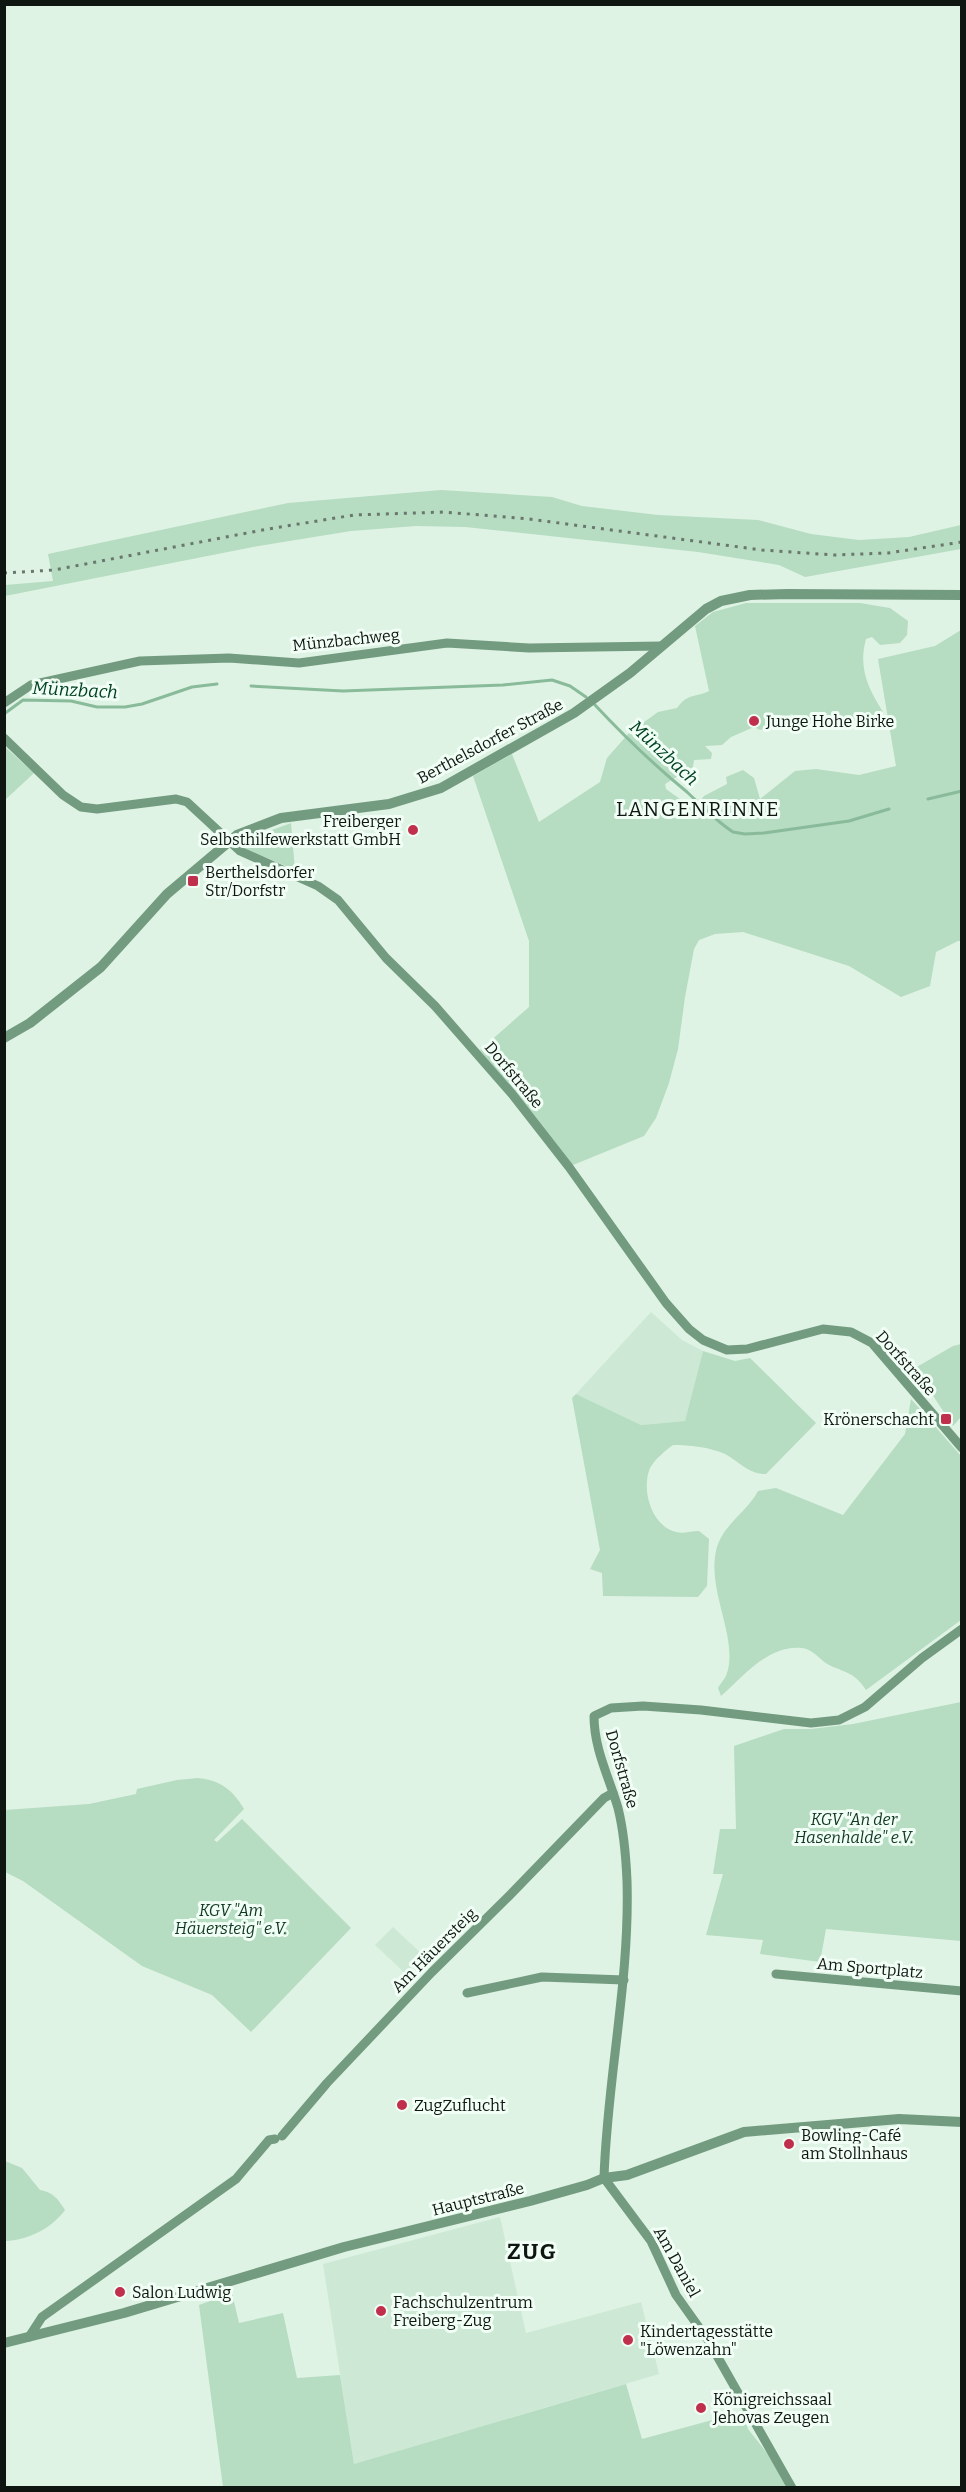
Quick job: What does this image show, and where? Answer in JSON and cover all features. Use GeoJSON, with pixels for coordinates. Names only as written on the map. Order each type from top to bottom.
{"type":"FeatureCollection","features":[{"type":"Feature","properties":{"kind":"street","name":"Berthelsdorfer Straße"},"geometry":{"type":"LineString","coordinates":[[4,1038],[30,1023],[101,967],[167,894],[228,841],[248,829],[281,818],[389,804],[441,788],[574,713],[630,672],[706,609],[737,597],[794,594],[962,595]]}},
{"type":"Feature","properties":{"kind":"street","name":"Münzbachweg"},"geometry":{"type":"LineString","coordinates":[[4,703],[30,685],[140,661],[229,658],[299,663],[447,643],[529,648],[662,646]]}},
{"type":"Feature","properties":{"kind":"street","name":"Dorfstraße"},"geometry":{"type":"LineString","coordinates":[[4,738],[63,795],[81,807],[97,809],[176,799],[195,808],[240,851],[318,886],[338,900],[386,958],[435,1006],[512,1094],[569,1167],[666,1302],[689,1329],[703,1340],[727,1350],[747,1349],[823,1329],[839,1330],[864,1338],[872,1343],[962,1448]]}},
{"type":"Feature","properties":{"kind":"street","name":"Dorfstraße"},"geometry":{"type":"LineString","coordinates":[[603,2178],[606,2131],[624,1980],[627,1882],[624,1839],[613,1793],[600,1759],[594,1732],[594,1716],[610,1708],[643,1706],[811,1723],[839,1720],[865,1707],[922,1658],[962,1629]]}},
{"type":"Feature","properties":{"kind":"street","name":"Am Häuersteig"},"geometry":{"type":"LineString","coordinates":[[29,2337],[42,2318],[236,2179],[269,2140],[279,2137],[432,1971],[604,1798],[613,1793]]}},
{"type":"Feature","properties":{"kind":"street","name":"Am Sportplatz"},"geometry":{"type":"LineString","coordinates":[[776,1974],[962,1991]]}},
{"type":"Feature","properties":{"kind":"street"},"geometry":{"type":"LineString","coordinates":[[467,1993],[542,1977],[624,1980]]}},
{"type":"Feature","properties":{"kind":"street","name":"Hauptstraße"},"geometry":{"type":"LineString","coordinates":[[4,2343],[124,2313],[344,2247],[542,2198],[603,2178],[627,2175],[744,2132],[899,2119],[962,2122]]}},
{"type":"Feature","properties":{"kind":"street","name":"Am Daniel"},"geometry":{"type":"LineString","coordinates":[[603,2178],[651,2241],[676,2295],[708,2340],[792,2487]]}},
{"type":"Feature","properties":{"kind":"shaded area"},"geometry":{"type":"Polygon","coordinates":[[[651,1312],[682,1340],[703,1351],[685,1421],[641,1425],[576,1394],[651,1312]]]}},
{"type":"Feature","properties":{"kind":"shaded area"},"geometry":{"type":"Polygon","coordinates":[[[393,1927],[424,1956],[406,1974],[375,1945],[393,1927]]]}},
{"type":"Feature","properties":{"kind":"shaded area"},"geometry":{"type":"Polygon","coordinates":[[[500,2217],[526,2333],[641,2302],[659,2374],[354,2464],[323,2264],[500,2217]]]}},
{"type":"Feature","properties":{"kind":"green space"},"geometry":{"type":"Polygon","coordinates":[[[441,490],[552,497],[582,506],[658,515],[758,520],[811,534],[859,540],[909,537],[961,525],[961,549],[805,577],[779,565],[698,552],[465,527],[416,526],[351,531],[253,547],[5,596],[5,585],[53,581],[48,554],[288,503],[441,490]]]}},
{"type":"Feature","properties":{"kind":"green space"},"geometry":{"type":"Polygon","coordinates":[[[746,603],[860,603],[890,608],[908,621],[907,635],[900,643],[880,645],[872,637],[866,639],[864,669],[873,695],[883,712],[838,726],[800,725],[792,714],[781,719],[775,717],[768,728],[760,730],[754,727],[731,737],[722,745],[705,746],[712,753],[711,759],[694,760],[693,767],[665,784],[666,789],[694,809],[704,796],[727,784],[726,777],[743,770],[754,778],[760,799],[795,771],[816,769],[859,775],[896,766],[878,659],[935,646],[961,630],[961,941],[936,952],[930,986],[901,997],[849,966],[743,932],[715,934],[699,940],[694,949],[678,1049],[656,1118],[644,1136],[573,1165],[480,1050],[529,1007],[529,941],[473,776],[512,754],[539,822],[600,782],[607,758],[629,733],[658,712],[677,708],[688,698],[709,691],[695,626],[713,612],[746,603]]]}},
{"type":"Feature","properties":{"kind":"green space"},"geometry":{"type":"Polygon","coordinates":[[[5,747],[34,773],[5,800],[5,747]]]}},
{"type":"Feature","properties":{"kind":"green space"},"geometry":{"type":"Polygon","coordinates":[[[291,823],[295,870],[241,845],[247,839],[291,823]]]}},
{"type":"Feature","properties":{"kind":"green space"},"geometry":{"type":"Polygon","coordinates":[[[961,1344],[961,1417],[953,1426],[915,1368],[953,1346],[961,1344]]]}},
{"type":"Feature","properties":{"kind":"green space"},"geometry":{"type":"Polygon","coordinates":[[[703,1351],[735,1361],[750,1358],[816,1423],[766,1474],[749,1470],[725,1454],[713,1450],[673,1445],[657,1458],[650,1468],[647,1486],[650,1506],[654,1515],[667,1528],[678,1533],[699,1531],[709,1539],[707,1586],[698,1597],[603,1596],[602,1573],[590,1569],[600,1550],[572,1398],[576,1394],[641,1425],[685,1421],[703,1351]]]}},
{"type":"Feature","properties":{"kind":"green space"},"geometry":{"type":"Polygon","coordinates":[[[911,1399],[961,1456],[961,1620],[866,1690],[854,1677],[829,1665],[810,1650],[790,1648],[768,1656],[721,1696],[718,1688],[726,1676],[729,1647],[714,1567],[716,1551],[723,1534],[758,1491],[776,1488],[843,1515],[905,1434],[911,1399]]]}},
{"type":"Feature","properties":{"kind":"green space","name":"KGV \"An der Hasenhalde\" e.V."},"geometry":{"type":"Polygon","coordinates":[[[961,1702],[961,1941],[826,1929],[820,1962],[760,1954],[763,1940],[706,1935],[723,1874],[713,1874],[720,1829],[736,1829],[734,1746],[784,1729],[811,1729],[853,1724],[961,1702]]]}},
{"type":"Feature","properties":{"kind":"green space","name":"KGV \"Am Häuersteig\" e.V."},"geometry":{"type":"Polygon","coordinates":[[[198,1778],[213,1781],[225,1787],[244,1809],[214,1840],[217,1842],[242,1819],[351,1928],[251,2032],[212,1995],[142,1966],[23,1881],[5,1872],[5,1810],[89,1804],[136,1794],[137,1789],[198,1778]]]}},
{"type":"Feature","properties":{"kind":"green space"},"geometry":{"type":"Polygon","coordinates":[[[5,2161],[22,2168],[40,2190],[55,2197],[65,2210],[46,2228],[30,2236],[5,2241],[5,2161]]]}},
{"type":"Feature","properties":{"kind":"green space"},"geometry":{"type":"Polygon","coordinates":[[[232,2293],[239,2323],[283,2313],[297,2378],[340,2375],[354,2464],[626,2384],[642,2439],[742,2412],[748,2429],[767,2453],[788,2487],[223,2487],[199,2305],[232,2293]]]}},
{"type":"Feature","properties":{"kind":"waterway","name":"Münzbach"},"geometry":{"type":"LineString","coordinates":[[251,686],[343,691],[503,685],[552,680],[570,686],[586,697]]}},
{"type":"Feature","properties":{"kind":"waterway","name":"Münzbach"},"geometry":{"type":"LineString","coordinates":[[4,714],[23,700],[71,701],[97,707],[125,707],[142,704],[192,687],[217,684]]}},
{"type":"Feature","properties":{"kind":"waterway","name":"Münzbach"},"geometry":{"type":"LineString","coordinates":[[595,705],[651,761],[733,832],[764,833],[849,821],[889,809]]}},
{"type":"Feature","properties":{"kind":"waterway","name":"Münzbach"},"geometry":{"type":"LineString","coordinates":[[928,799],[962,791]]}},
{"type":"Feature","properties":{"kind":"railway"},"geometry":{"type":"LineString","coordinates":[[4,573],[54,570],[354,515],[444,512],[529,519],[762,550],[834,555],[888,553],[962,542]]}},
{"type":"Feature","properties":{"kind":"place","name":"Junge Hohe Birke"},"geometry":{"type":"Point","coordinates":[754,721]}},
{"type":"Feature","properties":{"kind":"place","name":"Freiberger Selbsthilfewerkstatt GmbH"},"geometry":{"type":"Point","coordinates":[413,830]}},
{"type":"Feature","properties":{"kind":"place","name":"Berthelsdorfer Str/Dorfstr"},"geometry":{"type":"Point","coordinates":[193,881]}},
{"type":"Feature","properties":{"kind":"place","name":"Krönerschacht"},"geometry":{"type":"Point","coordinates":[946,1419]}},
{"type":"Feature","properties":{"kind":"place","name":"ZugZuflucht"},"geometry":{"type":"Point","coordinates":[402,2105]}},
{"type":"Feature","properties":{"kind":"place","name":"Bowling-Café am Stollnhaus"},"geometry":{"type":"Point","coordinates":[789,2144]}},
{"type":"Feature","properties":{"kind":"place","name":"Salon Ludwig"},"geometry":{"type":"Point","coordinates":[120,2292]}},
{"type":"Feature","properties":{"kind":"place","name":"Fachschulzentrum Freiberg-Zug"},"geometry":{"type":"Point","coordinates":[381,2311]}},
{"type":"Feature","properties":{"kind":"place","name":"Kindertagesstätte \"Löwenzahn\""},"geometry":{"type":"Point","coordinates":[628,2340]}},
{"type":"Feature","properties":{"kind":"place","name":"Königreichssaal Jehovas Zeugen"},"geometry":{"type":"Point","coordinates":[701,2408]}},
{"type":"Feature","properties":{"kind":"district","name":"LANGENRINNE"},"geometry":{"type":"Point","coordinates":[698,809]}},
{"type":"Feature","properties":{"kind":"district","name":"ZUG"},"geometry":{"type":"Point","coordinates":[532,2251]}}]}
